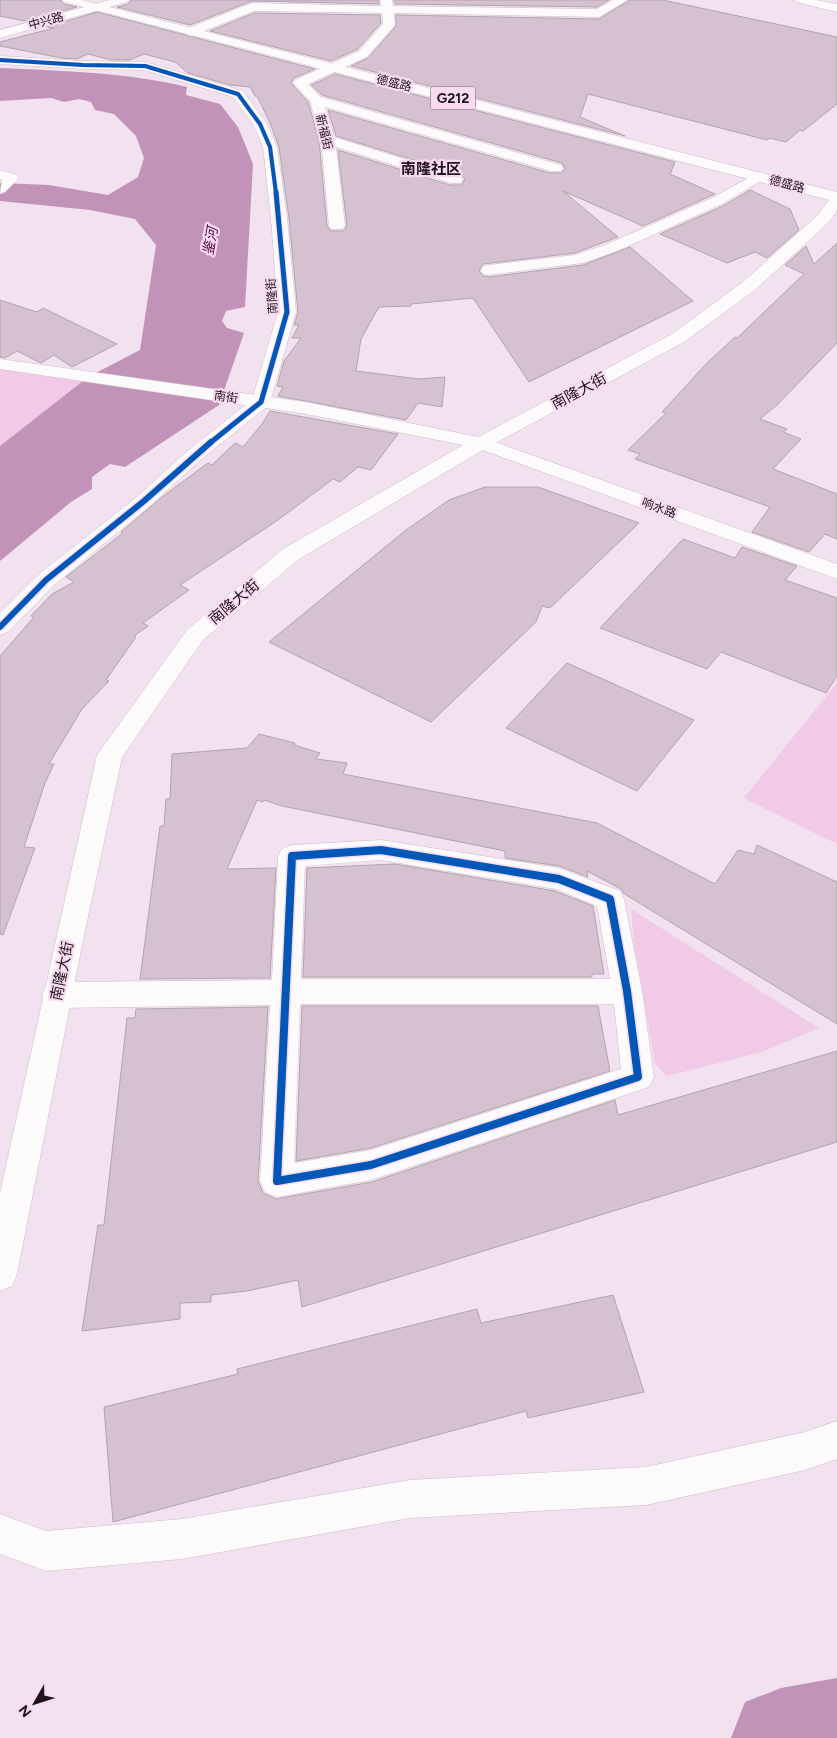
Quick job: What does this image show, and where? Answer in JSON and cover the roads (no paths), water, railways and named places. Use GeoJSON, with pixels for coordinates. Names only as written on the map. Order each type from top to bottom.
{"type":"FeatureCollection","features":[{"type":"Feature","properties":{"kind":"main road","name":"德盛路"},"geometry":{"type":"LineString","coordinates":[[68,0],[190,32],[335,61],[837,198]]}},
{"type":"Feature","properties":{"kind":"main road","name":"中兴路"},"geometry":{"type":"LineString","coordinates":[[0,34],[120,0]]}},
{"type":"Feature","properties":{"kind":"main road"},"geometry":{"type":"LineString","coordinates":[[120,0],[277,40]]}},
{"type":"Feature","properties":{"kind":"main road"},"geometry":{"type":"LineString","coordinates":[[533,0],[599,13]]}},
{"type":"Feature","properties":{"kind":"main road"},"geometry":{"type":"LineString","coordinates":[[190,32],[252,7],[386,5],[599,13],[622,0]]}},
{"type":"Feature","properties":{"kind":"main road"},"geometry":{"type":"LineString","coordinates":[[800,0],[837,8]]}},
{"type":"Feature","properties":{"kind":"main road"},"geometry":{"type":"LineString","coordinates":[[353,59],[363,54],[389,25],[386,5]]}},
{"type":"Feature","properties":{"kind":"main road","name":"G212"},"geometry":{"type":"LineString","coordinates":[[335,61],[353,59],[373,64]]}},
{"type":"Feature","properties":{"kind":"main road","name":"南隆街"},"geometry":{"type":"LineString","coordinates":[[0,60],[83,65],[145,66],[238,94],[260,124],[270,147],[278,208],[287,312],[261,402]]}},
{"type":"Feature","properties":{"kind":"main road","name":"新福街"},"geometry":{"type":"LineString","coordinates":[[335,61],[300,83],[316,100],[328,140],[337,226]]}},
{"type":"Feature","properties":{"kind":"main road"},"geometry":{"type":"LineString","coordinates":[[316,100],[556,168]]}},
{"type":"Feature","properties":{"kind":"main road"},"geometry":{"type":"LineString","coordinates":[[328,140],[456,180]]}},
{"type":"Feature","properties":{"kind":"main road"},"geometry":{"type":"LineString","coordinates":[[0,174],[12,178],[0,189]]}},
{"type":"Feature","properties":{"kind":"main road"},"geometry":{"type":"LineString","coordinates":[[489,270],[577,260],[611,248],[717,201],[758,176]]}},
{"type":"Feature","properties":{"kind":"main road","name":"南隆大街"},"geometry":{"type":"LineString","coordinates":[[0,1274],[57,996],[110,755],[195,635],[291,554],[481,443],[678,338],[749,286],[824,218],[837,198]]}},
{"type":"Feature","properties":{"kind":"main road","name":"南街"},"geometry":{"type":"LineString","coordinates":[[0,364],[306,408],[481,443]]}},
{"type":"Feature","properties":{"kind":"main road"},"geometry":{"type":"LineString","coordinates":[[0,627],[46,580],[144,501],[192,457],[261,402]]}},
{"type":"Feature","properties":{"kind":"main road","name":"响水路"},"geometry":{"type":"LineString","coordinates":[[481,443],[837,572]]}},
{"type":"Feature","properties":{"kind":"main road"},"geometry":{"type":"LineString","coordinates":[[381,850],[559,879],[610,899],[627,991],[638,1077],[371,1165],[277,1181],[286,992],[292,856],[381,850]]}},
{"type":"Feature","properties":{"kind":"main road"},"geometry":{"type":"LineString","coordinates":[[57,996],[286,992],[627,991]]}},
{"type":"Feature","properties":{"kind":"main road"},"geometry":{"type":"LineString","coordinates":[[0,1534],[46,1551],[182,1538],[410,1499],[646,1486],[804,1451],[837,1440]]}},
{"type":"Feature","properties":{"kind":"water"},"geometry":{"type":"Polygon","coordinates":[[[0,68],[117,75],[187,87],[186,95],[220,104],[238,127],[253,164],[245,307],[226,311],[222,321],[227,328],[244,333],[219,405],[125,467],[110,464],[92,477],[92,489],[71,502],[0,561],[0,446],[88,377],[140,350],[156,245],[135,219],[90,210],[0,201],[0,183],[49,185],[108,195],[138,177],[144,158],[136,136],[114,114],[95,110],[91,102],[79,99],[64,102],[51,98],[0,101],[0,68]]]}},
{"type":"Feature","properties":{"kind":"waterway","name":"鉴河"},"geometry":{"type":"LineString","coordinates":[[781,1738],[837,1728]]}},
{"type":"Feature","properties":{"kind":"district","name":"南隆社区"},"geometry":{"type":"Point","coordinates":[431,169]}}]}
